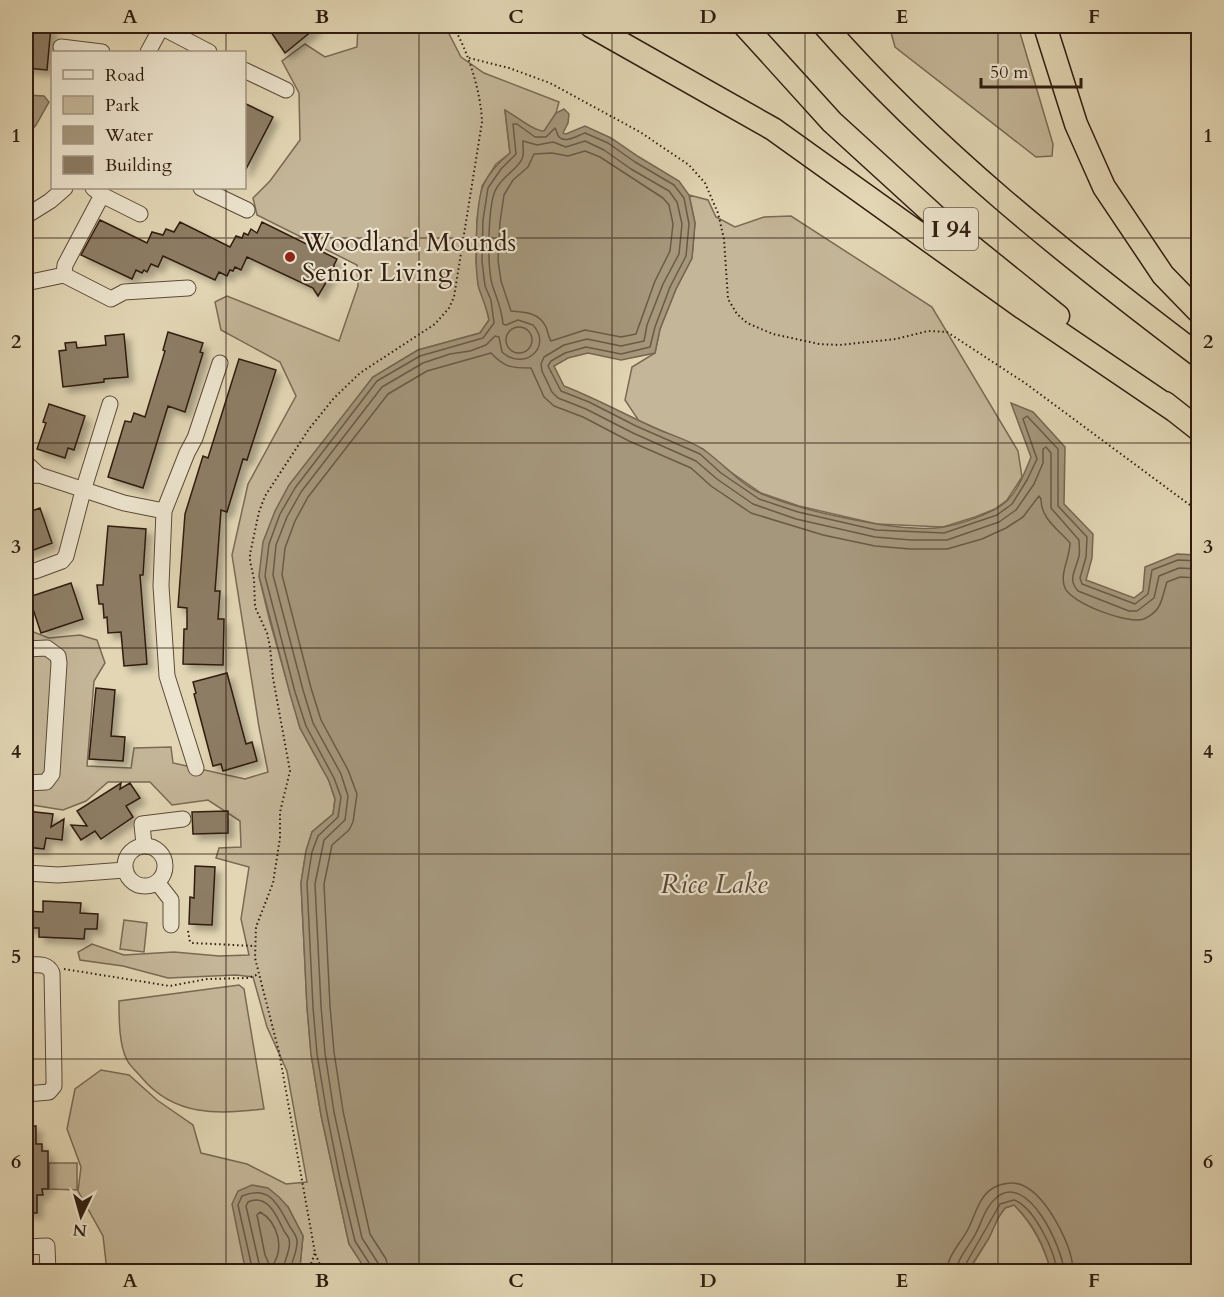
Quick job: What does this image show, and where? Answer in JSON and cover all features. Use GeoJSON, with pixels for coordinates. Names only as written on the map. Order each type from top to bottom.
{"type":"FeatureCollection","features":[{"type":"Feature","properties":{"kind":"highway"},"geometry":{"type":"LineString","coordinates":[[591,26],[773,129],[1023,308],[1175,411]]}},
{"type":"Feature","properties":{"kind":"highway","name":"I 94"},"geometry":{"type":"LineString","coordinates":[[745,26],[832,122],[945,225],[1198,429]]}},
{"type":"Feature","properties":{"kind":"highway","name":"I 94"},"geometry":{"type":"LineString","coordinates":[[825,26],[862,67],[984,185],[1103,283],[1198,356]]}},
{"type":"Feature","properties":{"kind":"highway"},"geometry":{"type":"LineString","coordinates":[[1045,26],[1076,124],[1104,187],[1163,275],[1198,311]]}},
{"type":"Feature","properties":{"kind":"street"},"geometry":{"type":"LineString","coordinates":[[148,51],[161,26],[207,51]]}},
{"type":"Feature","properties":{"kind":"street"},"geometry":{"type":"LineString","coordinates":[[61,47],[94,51]]}},
{"type":"Feature","properties":{"kind":"street"},"geometry":{"type":"LineString","coordinates":[[246,71],[286,90]]}},
{"type":"Feature","properties":{"kind":"street"},"geometry":{"type":"LineString","coordinates":[[26,216],[50,201],[63,189]]}},
{"type":"Feature","properties":{"kind":"street"},"geometry":{"type":"LineString","coordinates":[[203,189],[247,210]]}},
{"type":"Feature","properties":{"kind":"street"},"geometry":{"type":"LineString","coordinates":[[63,275],[65,264],[97,191],[140,214]]}},
{"type":"Feature","properties":{"kind":"street"},"geometry":{"type":"LineString","coordinates":[[26,283],[63,275],[111,299],[124,292],[188,288]]}},
{"type":"Feature","properties":{"kind":"street"},"geometry":{"type":"LineString","coordinates":[[196,768],[167,676],[161,586],[164,511],[195,438],[220,363]]}},
{"type":"Feature","properties":{"kind":"street"},"geometry":{"type":"LineString","coordinates":[[35,571],[62,561],[66,556],[83,491],[110,405]]}},
{"type":"Feature","properties":{"kind":"street"},"geometry":{"type":"LineString","coordinates":[[26,464],[29,465],[32,476],[164,511]]}},
{"type":"Feature","properties":{"kind":"street"},"geometry":{"type":"LineString","coordinates":[[26,649],[47,648],[58,656],[59,663],[52,774],[46,782],[26,783]]}},
{"type":"Feature","properties":{"kind":"street"},"geometry":{"type":"LineString","coordinates":[[144,845],[142,824],[183,819]]}},
{"type":"Feature","properties":{"kind":"street"},"geometry":{"type":"LineString","coordinates":[[144,845],[158,850],[165,861],[163,875],[157,882],[146,886],[139,885],[128,877],[125,870],[129,852],[144,845]]}},
{"type":"Feature","properties":{"kind":"street"},"geometry":{"type":"LineString","coordinates":[[26,873],[58,875],[125,870]]}},
{"type":"Feature","properties":{"kind":"street"},"geometry":{"type":"LineString","coordinates":[[157,882],[171,900],[171,925]]}},
{"type":"Feature","properties":{"kind":"street"},"geometry":{"type":"LineString","coordinates":[[26,965],[45,965],[51,969],[54,1086],[46,1093],[26,1094]]}},
{"type":"Feature","properties":{"kind":"street"},"geometry":{"type":"LineString","coordinates":[[26,1246],[47,1246],[48,1272]]}},
{"type":"Feature","properties":{"kind":"path"},"geometry":{"type":"LineString","coordinates":[[323,1272],[315,1252],[281,1060],[255,958],[256,927],[273,883],[280,838],[280,812],[290,771],[273,678],[270,647],[267,633],[255,607],[254,579],[250,561],[259,512],[265,496],[309,429],[334,398],[360,373],[435,324],[454,297],[482,122],[481,109],[468,58],[453,26]]}},
{"type":"Feature","properties":{"kind":"path"},"geometry":{"type":"LineString","coordinates":[[468,58],[509,68],[550,83],[640,132],[689,165],[705,183],[718,213],[724,239],[728,299],[737,314],[747,323],[773,334],[819,344],[839,345],[903,338],[921,332],[939,331],[953,335],[1025,383],[1198,511]]}},
{"type":"Feature","properties":{"kind":"path"},"geometry":{"type":"LineString","coordinates":[[188,931],[190,942],[193,943],[254,946]]}},
{"type":"Feature","properties":{"kind":"path"},"geometry":{"type":"LineString","coordinates":[[51,969],[67,969],[170,986],[207,979],[248,978],[259,974]]}},
{"type":"Feature","properties":{"kind":"path"},"geometry":{"type":"LineString","coordinates":[[308,1272],[315,1252]]}},
{"type":"Feature","properties":{"kind":"green space"},"geometry":{"type":"Polygon","coordinates":[[[358,26],[445,26],[461,57],[484,73],[559,102],[556,113],[544,132],[505,111],[510,153],[496,164],[482,186],[477,220],[476,261],[479,288],[489,320],[480,333],[418,350],[373,377],[345,414],[259,576],[300,728],[329,781],[335,799],[333,814],[312,832],[306,851],[301,883],[307,1007],[311,1054],[321,1115],[349,1244],[367,1271],[294,1271],[300,1266],[303,1236],[288,1207],[244,1263],[248,1271],[107,1271],[103,1236],[78,1191],[81,1167],[67,1129],[75,1089],[101,1070],[129,1075],[157,1100],[193,1125],[201,1153],[247,1164],[286,1184],[307,1182],[287,1071],[267,1027],[253,977],[236,975],[168,978],[123,966],[80,960],[78,952],[92,944],[124,955],[174,952],[219,956],[249,955],[241,919],[249,867],[216,858],[219,848],[241,847],[240,821],[208,800],[172,805],[150,782],[108,782],[86,801],[63,810],[26,804],[26,629],[49,638],[80,635],[97,640],[105,663],[94,681],[87,766],[131,768],[134,748],[171,747],[173,763],[245,779],[268,772],[232,555],[248,484],[296,396],[280,362],[221,330],[215,302],[227,296],[339,341],[358,286],[357,265],[257,215],[253,198],[270,181],[300,140],[299,93],[282,61],[305,44],[325,57],[357,47],[358,26]]]}},
{"type":"Feature","properties":{"kind":"green space"},"geometry":{"type":"Polygon","coordinates":[[[891,26],[1018,26],[1053,144],[1052,156],[1036,157],[895,47],[891,26]]]}},
{"type":"Feature","properties":{"kind":"green space"},"geometry":{"type":"Polygon","coordinates":[[[689,195],[708,200],[716,217],[735,227],[764,217],[791,216],[932,307],[1018,451],[1022,477],[1007,500],[995,509],[943,527],[877,524],[799,506],[761,493],[725,468],[703,449],[639,421],[625,400],[632,367],[655,353],[660,329],[676,289],[692,258],[695,223],[689,195]]]}},
{"type":"Feature","properties":{"kind":"green space"},"geometry":{"type":"Polygon","coordinates":[[[124,920],[147,923],[144,952],[120,949],[124,920]]]}},
{"type":"Feature","properties":{"kind":"green space"},"geometry":{"type":"Polygon","coordinates":[[[239,985],[244,989],[264,1109],[230,1112],[198,1110],[169,1100],[155,1091],[132,1067],[124,1054],[120,1032],[119,1001],[239,985]]]}},
{"type":"Feature","properties":{"kind":"green space"},"geometry":{"type":"Polygon","coordinates":[[[49,1163],[77,1163],[77,1190],[49,1189],[49,1163]]]}},
{"type":"Feature","properties":{"kind":"green space"},"geometry":{"type":"Polygon","coordinates":[[[1014,1205],[1037,1236],[1051,1271],[968,1272],[989,1238],[998,1218],[1005,1208],[1014,1205]]]}},
{"type":"Feature","properties":{"kind":"water"},"geometry":{"type":"Polygon","coordinates":[[[26,95],[44,96],[49,102],[26,137],[26,95]]]}},
{"type":"Feature","properties":{"kind":"water","name":"Rice Lake"},"geometry":{"type":"Polygon","coordinates":[[[564,109],[569,114],[563,133],[566,134],[585,126],[611,138],[679,181],[689,195],[695,223],[692,258],[676,289],[660,329],[655,353],[621,360],[588,353],[568,358],[554,366],[564,386],[698,446],[746,485],[762,494],[853,520],[926,528],[951,526],[977,517],[994,510],[1015,492],[1031,457],[1011,403],[1033,412],[1065,447],[1064,504],[1093,534],[1092,558],[1086,580],[1134,598],[1143,591],[1145,567],[1177,554],[1198,555],[1198,1271],[1051,1271],[1037,1236],[1014,1205],[1005,1208],[998,1218],[989,1238],[968,1271],[367,1272],[349,1244],[321,1115],[311,1054],[301,883],[306,851],[312,832],[333,814],[335,799],[329,781],[300,728],[290,694],[259,576],[263,542],[275,511],[289,485],[373,377],[418,350],[480,333],[489,320],[477,276],[476,233],[479,204],[481,192],[489,175],[510,153],[505,110],[530,126],[544,131],[556,113],[564,109]]]}},
{"type":"Feature","properties":{"kind":"water"},"geometry":{"type":"Polygon","coordinates":[[[252,1185],[268,1188],[279,1197],[288,1207],[303,1236],[300,1266],[294,1271],[248,1271],[244,1263],[232,1204],[238,1191],[252,1185]]]}},
{"type":"Feature","properties":{"kind":"building"},"geometry":{"type":"Polygon","coordinates":[[[26,26],[51,26],[47,70],[26,68],[26,26]]]}},
{"type":"Feature","properties":{"kind":"building"},"geometry":{"type":"Polygon","coordinates":[[[267,26],[318,26],[285,53],[267,26]]]}},
{"type":"Feature","properties":{"kind":"building"},"geometry":{"type":"Polygon","coordinates":[[[246,104],[273,117],[246,169],[246,104]]]}},
{"type":"Feature","properties":{"kind":"building","name":"Woodland Mounds Senior Living"},"geometry":{"type":"Polygon","coordinates":[[[100,220],[147,243],[152,232],[163,235],[166,229],[174,232],[180,222],[230,247],[236,236],[242,238],[244,233],[248,235],[251,229],[257,233],[262,222],[337,259],[334,269],[318,296],[313,288],[247,257],[241,270],[235,267],[227,276],[219,272],[215,280],[163,256],[158,267],[151,264],[147,272],[144,270],[142,273],[136,270],[132,279],[81,255],[100,220]]]}},
{"type":"Feature","properties":{"kind":"building"},"geometry":{"type":"Polygon","coordinates":[[[168,332],[203,343],[200,352],[203,353],[185,412],[168,406],[143,488],[108,477],[125,421],[131,422],[134,413],[145,417],[165,351],[163,350],[168,332]]]}},
{"type":"Feature","properties":{"kind":"building"},"geometry":{"type":"Polygon","coordinates":[[[124,334],[128,377],[63,387],[59,351],[66,350],[65,343],[76,342],[77,348],[106,345],[105,336],[124,334]]]}},
{"type":"Feature","properties":{"kind":"building"},"geometry":{"type":"Polygon","coordinates":[[[239,359],[276,370],[247,460],[243,459],[227,512],[221,510],[215,591],[220,591],[218,619],[224,619],[223,665],[183,664],[187,608],[178,607],[185,514],[203,456],[208,458],[239,359]]]}},
{"type":"Feature","properties":{"kind":"building"},"geometry":{"type":"Polygon","coordinates":[[[49,404],[85,416],[74,450],[68,448],[65,458],[37,449],[46,423],[43,422],[49,404]]]}},
{"type":"Feature","properties":{"kind":"building"},"geometry":{"type":"Polygon","coordinates":[[[40,508],[52,543],[26,553],[26,513],[40,508]]]}},
{"type":"Feature","properties":{"kind":"building"},"geometry":{"type":"Polygon","coordinates":[[[108,526],[146,529],[143,575],[140,575],[147,664],[124,666],[121,632],[108,633],[103,604],[99,604],[97,585],[103,585],[108,526]]]}},
{"type":"Feature","properties":{"kind":"building"},"geometry":{"type":"Polygon","coordinates":[[[71,583],[83,619],[41,633],[29,597],[71,583]]]}},
{"type":"Feature","properties":{"kind":"building"},"geometry":{"type":"Polygon","coordinates":[[[227,673],[246,744],[252,742],[257,761],[223,771],[221,764],[213,766],[194,694],[196,693],[193,682],[227,673]]]}},
{"type":"Feature","properties":{"kind":"building"},"geometry":{"type":"Polygon","coordinates":[[[96,688],[115,690],[111,736],[125,737],[123,761],[89,759],[96,688]]]}},
{"type":"Feature","properties":{"kind":"building"},"geometry":{"type":"Polygon","coordinates":[[[121,783],[120,789],[130,783],[140,798],[126,806],[133,817],[101,839],[95,831],[81,840],[71,825],[87,826],[77,811],[121,783]]]}},
{"type":"Feature","properties":{"kind":"building"},"geometry":{"type":"Polygon","coordinates":[[[26,811],[53,814],[51,827],[64,819],[62,840],[46,838],[44,849],[26,847],[26,811]]]}},
{"type":"Feature","properties":{"kind":"building"},"geometry":{"type":"Polygon","coordinates":[[[228,811],[228,833],[193,834],[192,812],[228,811]]]}},
{"type":"Feature","properties":{"kind":"building"},"geometry":{"type":"Polygon","coordinates":[[[195,866],[215,867],[212,925],[189,924],[190,897],[194,898],[195,866]]]}},
{"type":"Feature","properties":{"kind":"building"},"geometry":{"type":"Polygon","coordinates":[[[43,901],[81,903],[80,913],[98,914],[97,929],[85,929],[84,939],[39,937],[39,928],[26,928],[26,911],[43,912],[43,901]]]}},
{"type":"Feature","properties":{"kind":"building"},"geometry":{"type":"Polygon","coordinates":[[[26,1126],[36,1126],[36,1144],[42,1144],[42,1151],[48,1151],[48,1189],[42,1189],[43,1195],[37,1195],[37,1213],[26,1213],[26,1126]]]}},
{"type":"Feature","properties":{"kind":"place","name":"Woodland Mounds Senior Living"},"geometry":{"type":"Point","coordinates":[290,257]}}]}
